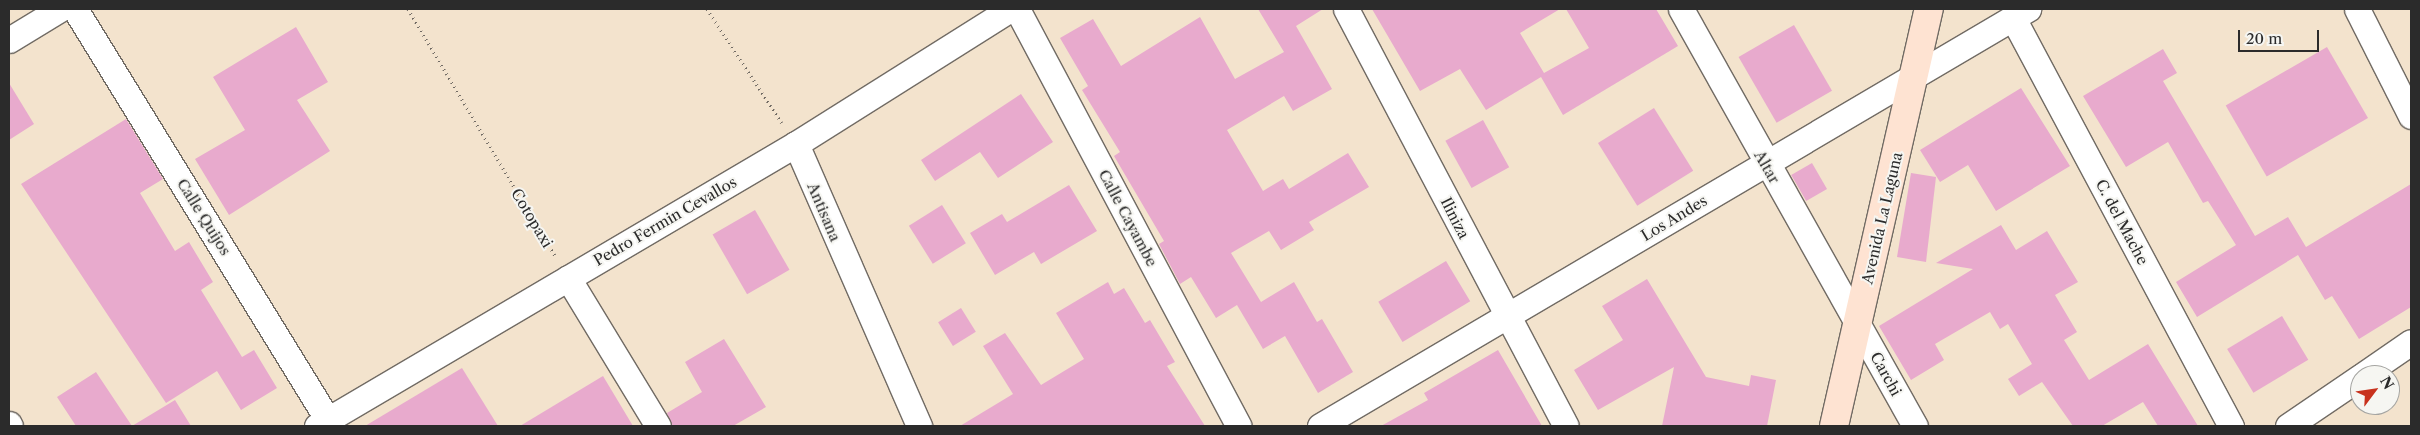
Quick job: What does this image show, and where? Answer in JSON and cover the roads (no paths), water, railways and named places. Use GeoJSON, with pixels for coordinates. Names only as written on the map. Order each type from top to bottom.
{"type":"FeatureCollection","features":[{"type":"Feature","properties":{"kind":"street"},"geometry":{"type":"LineString","coordinates":[[9,40],[60,9]]}},
{"type":"Feature","properties":{"kind":"street","name":"Calle Quijos"},"geometry":{"type":"LineString","coordinates":[[75,9],[325,424]]}},
{"type":"Feature","properties":{"kind":"street","name":"Pedro Fermin Cevallos"},"geometry":{"type":"LineString","coordinates":[[325,424],[796,144],[1010,9]]}},
{"type":"Feature","properties":{"kind":"street","name":"Calle Cayambe"},"geometry":{"type":"LineString","coordinates":[[1017,9],[1239,426]]}},
{"type":"Feature","properties":{"kind":"street","name":"Iliniza"},"geometry":{"type":"LineString","coordinates":[[1346,9],[1506,318],[1566,426]]}},
{"type":"Feature","properties":{"kind":"street","name":"Altar"},"geometry":{"type":"LineString","coordinates":[[1681,9],[1765,165],[1858,322]]}},
{"type":"Feature","properties":{"kind":"street","name":"Avenida La Laguna"},"geometry":{"type":"LineString","coordinates":[[1834,426],[1915,78],[1928,9]]}},
{"type":"Feature","properties":{"kind":"street"},"geometry":{"type":"LineString","coordinates":[[2357,9],[2411,116]]}},
{"type":"Feature","properties":{"kind":"street","name":"Los Andes"},"geometry":{"type":"LineString","coordinates":[[1320,426],[1915,78],[2020,13]]}},
{"type":"Feature","properties":{"kind":"street","name":"C. del Mache"},"geometry":{"type":"LineString","coordinates":[[2020,13],[2231,426]]}},
{"type":"Feature","properties":{"kind":"street","name":"Antisana"},"geometry":{"type":"LineString","coordinates":[[796,144],[919,426]]}},
{"type":"Feature","properties":{"kind":"street"},"geometry":{"type":"LineString","coordinates":[[568,278],[658,426]]}},
{"type":"Feature","properties":{"kind":"street","name":"Carchi"},"geometry":{"type":"LineString","coordinates":[[1858,322],[1915,426]]}},
{"type":"Feature","properties":{"kind":"street"},"geometry":{"type":"LineString","coordinates":[[2378,365],[2411,342]]}},
{"type":"Feature","properties":{"kind":"street"},"geometry":{"type":"LineString","coordinates":[[2288,426],[2350,384]]}}]}
